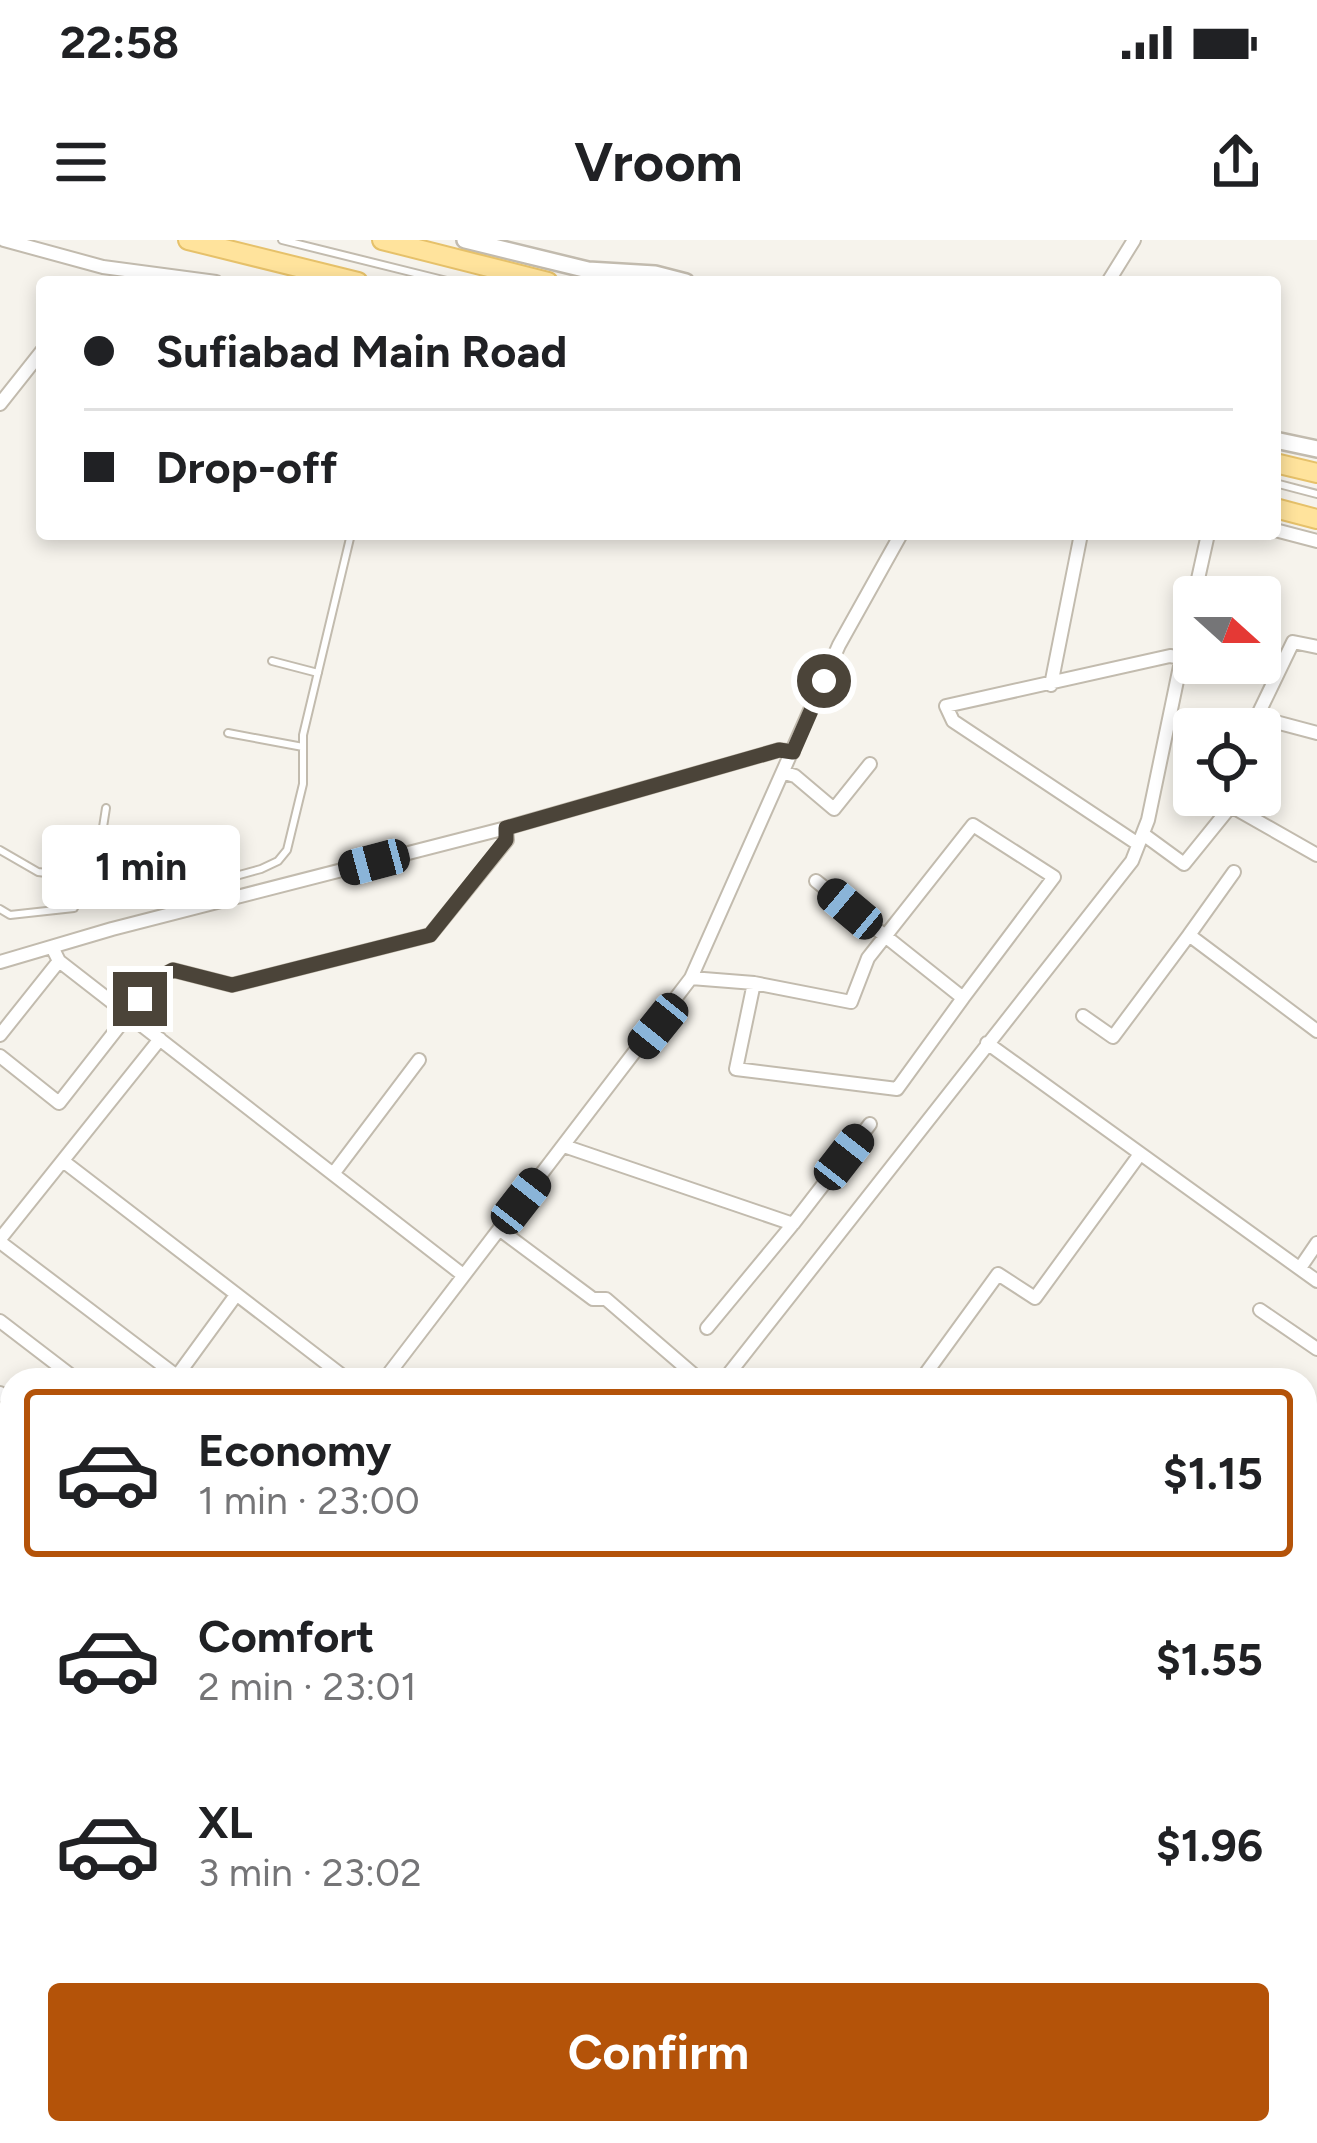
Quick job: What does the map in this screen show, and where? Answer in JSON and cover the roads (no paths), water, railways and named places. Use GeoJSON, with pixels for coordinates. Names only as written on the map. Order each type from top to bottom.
{"type":"FeatureCollection","features":[{"type":"Feature","properties":{"kind":"main road"},"geometry":{"type":"LineString","coordinates":[[188,240],[334,276]]}},
{"type":"Feature","properties":{"kind":"main road"},"geometry":{"type":"LineString","coordinates":[[382,240],[473,246],[536,276]]}},
{"type":"Feature","properties":{"kind":"main road"},"geometry":{"type":"LineString","coordinates":[[1281,464],[1317,473]]}},
{"type":"Feature","properties":{"kind":"main road"},"geometry":{"type":"LineString","coordinates":[[1281,510],[1317,519]]}},
{"type":"Feature","properties":{"kind":"street"},"geometry":{"type":"LineString","coordinates":[[4,240],[104,267],[171,276]]}},
{"type":"Feature","properties":{"kind":"street"},"geometry":{"type":"LineString","coordinates":[[1112,276],[1134,240]]}},
{"type":"Feature","properties":{"kind":"street"},"geometry":{"type":"LineString","coordinates":[[473,246],[588,270],[663,276]]}},
{"type":"Feature","properties":{"kind":"street"},"geometry":{"type":"LineString","coordinates":[[99,276],[104,267]]}},
{"type":"Feature","properties":{"kind":"street"},"geometry":{"type":"LineString","coordinates":[[0,404],[36,359]]}},
{"type":"Feature","properties":{"kind":"street"},"geometry":{"type":"LineString","coordinates":[[1281,441],[1317,449]]}},
{"type":"Feature","properties":{"kind":"street"},"geometry":{"type":"LineString","coordinates":[[1281,532],[1317,541]]}},
{"type":"Feature","properties":{"kind":"street"},"geometry":{"type":"LineString","coordinates":[[393,1368],[691,978],[839,645],[899,540]]}},
{"type":"Feature","properties":{"kind":"street"},"geometry":{"type":"LineString","coordinates":[[1052,685],[1080,540]]}},
{"type":"Feature","properties":{"kind":"street"},"geometry":{"type":"LineString","coordinates":[[1199,576],[1207,540]]}},
{"type":"Feature","properties":{"kind":"street"},"geometry":{"type":"LineString","coordinates":[[1261,708],[1293,642],[1317,647]]}},
{"type":"Feature","properties":{"kind":"street"},"geometry":{"type":"LineString","coordinates":[[1173,656],[946,706],[953,721],[1184,864],[1221,816]]}},
{"type":"Feature","properties":{"kind":"street"},"geometry":{"type":"LineString","coordinates":[[733,1368],[1132,862],[1175,684]]}},
{"type":"Feature","properties":{"kind":"street"},"geometry":{"type":"LineString","coordinates":[[1281,727],[1317,733]]}},
{"type":"Feature","properties":{"kind":"street"},"geometry":{"type":"LineString","coordinates":[[0,962],[56,955],[112,929],[506,828],[779,750],[793,752]]}},
{"type":"Feature","properties":{"kind":"street"},"geometry":{"type":"LineString","coordinates":[[785,773],[835,809],[870,764]]}},
{"type":"Feature","properties":{"kind":"street"},"geometry":{"type":"LineString","coordinates":[[1256,816],[1317,855]]}},
{"type":"Feature","properties":{"kind":"street"},"geometry":{"type":"LineString","coordinates":[[691,978],[754,983],[851,1002],[868,958],[973,825],[1054,877],[897,1089],[736,1069],[754,983]]}},
{"type":"Feature","properties":{"kind":"street"},"geometry":{"type":"LineString","coordinates":[[0,1056],[59,1103],[156,979],[173,970],[232,985],[430,935],[506,840],[506,828]]}},
{"type":"Feature","properties":{"kind":"street"},"geometry":{"type":"LineString","coordinates":[[1083,1016],[1113,1037],[1234,872]]}},
{"type":"Feature","properties":{"kind":"street"},"geometry":{"type":"LineString","coordinates":[[817,881],[963,998]]}},
{"type":"Feature","properties":{"kind":"street"},"geometry":{"type":"LineString","coordinates":[[1189,935],[1317,1031]]}},
{"type":"Feature","properties":{"kind":"street"},"geometry":{"type":"LineString","coordinates":[[56,955],[463,1275]]}},
{"type":"Feature","properties":{"kind":"street"},"geometry":{"type":"LineString","coordinates":[[0,1035],[56,955]]}},
{"type":"Feature","properties":{"kind":"street"},"geometry":{"type":"LineString","coordinates":[[160,1039],[0,1240],[167,1368]]}},
{"type":"Feature","properties":{"kind":"street"},"geometry":{"type":"LineString","coordinates":[[987,1043],[1317,1281]]}},
{"type":"Feature","properties":{"kind":"street"},"geometry":{"type":"LineString","coordinates":[[333,1174],[419,1060]]}},
{"type":"Feature","properties":{"kind":"street"},"geometry":{"type":"LineString","coordinates":[[707,1328],[870,1124]]}},
{"type":"Feature","properties":{"kind":"street"},"geometry":{"type":"LineString","coordinates":[[564,1145],[793,1223]]}},
{"type":"Feature","properties":{"kind":"street"},"geometry":{"type":"LineString","coordinates":[[929,1368],[998,1274],[1035,1298],[1140,1154]]}},
{"type":"Feature","properties":{"kind":"street"},"geometry":{"type":"LineString","coordinates":[[63,1161],[333,1368]]}},
{"type":"Feature","properties":{"kind":"street"},"geometry":{"type":"LineString","coordinates":[[499,1229],[592,1299],[606,1300],[686,1368]]}},
{"type":"Feature","properties":{"kind":"street"},"geometry":{"type":"LineString","coordinates":[[1300,1268],[1317,1244]]}},
{"type":"Feature","properties":{"kind":"street"},"geometry":{"type":"LineString","coordinates":[[187,1368],[236,1294]]}},
{"type":"Feature","properties":{"kind":"street"},"geometry":{"type":"LineString","coordinates":[[1260,1310],[1317,1348]]}},
{"type":"Feature","properties":{"kind":"street"},"geometry":{"type":"LineString","coordinates":[[0,1322],[61,1368]]}},
{"type":"Feature","properties":{"kind":"lane"},"geometry":{"type":"LineString","coordinates":[[282,240],[427,276]]}},
{"type":"Feature","properties":{"kind":"lane"},"geometry":{"type":"LineString","coordinates":[[1281,485],[1317,494]]}},
{"type":"Feature","properties":{"kind":"lane"},"geometry":{"type":"LineString","coordinates":[[0,909],[10,915],[74,908],[82,885],[103,865],[120,860],[191,882],[214,882],[278,861],[292,839],[318,673],[349,540]]}},
{"type":"Feature","properties":{"kind":"lane"},"geometry":{"type":"LineString","coordinates":[[272,662],[318,673]]}},
{"type":"Feature","properties":{"kind":"lane"},"geometry":{"type":"LineString","coordinates":[[228,733],[304,747]]}},
{"type":"Feature","properties":{"kind":"lane"},"geometry":{"type":"LineString","coordinates":[[103,865],[98,860],[106,808]]}},
{"type":"Feature","properties":{"kind":"lane"},"geometry":{"type":"LineString","coordinates":[[0,850],[38,872],[71,876],[82,885]]}}]}
